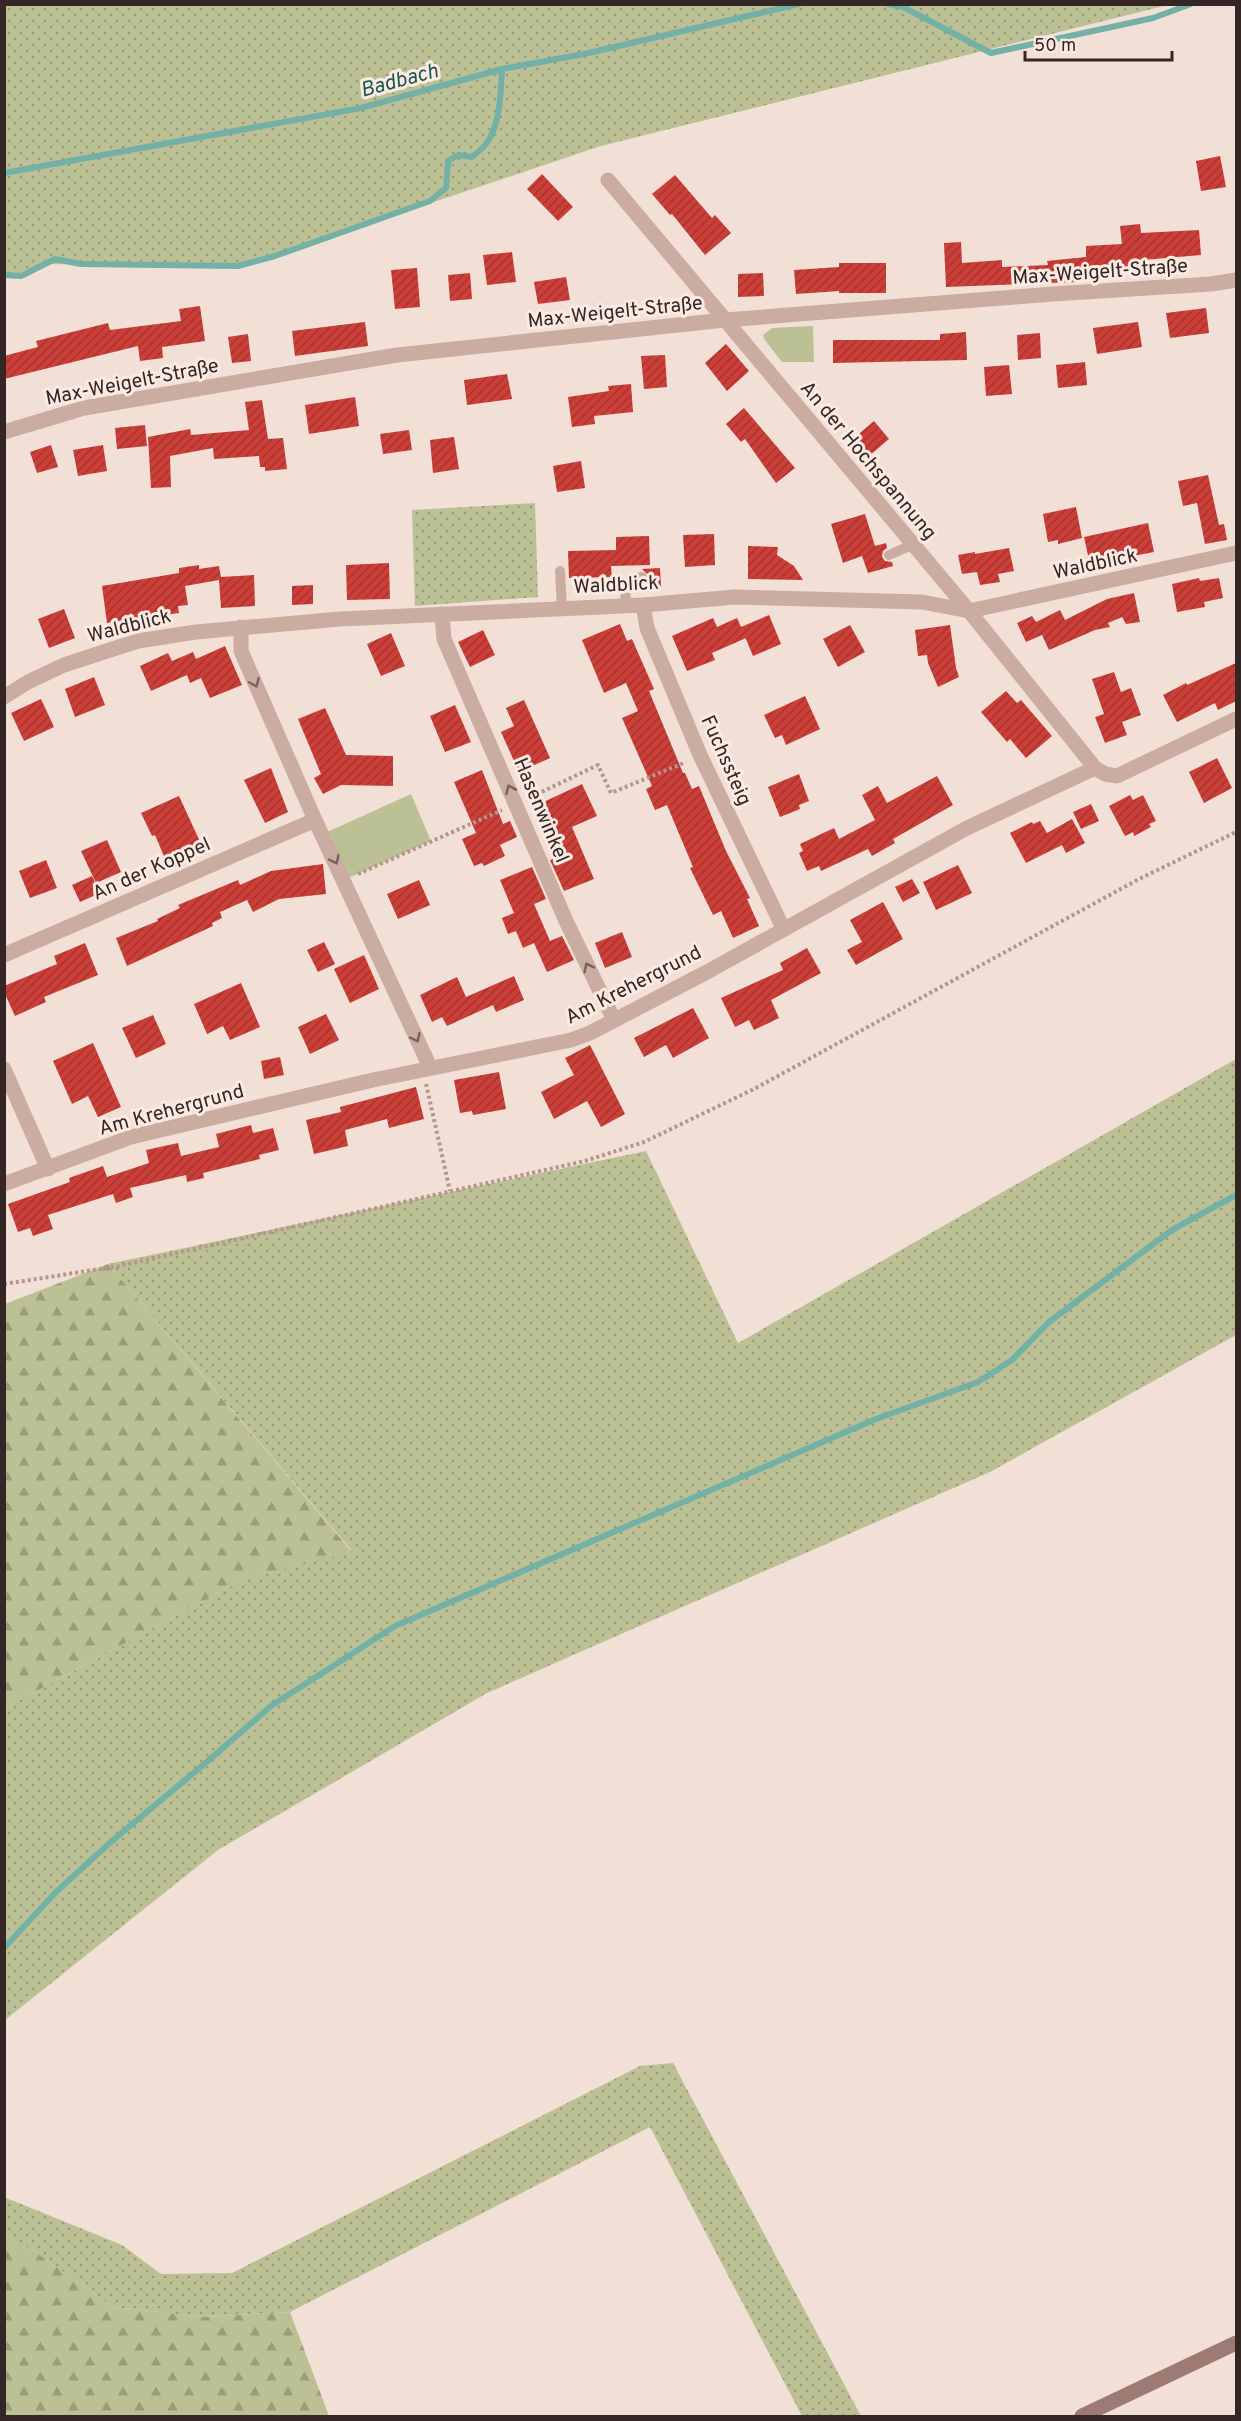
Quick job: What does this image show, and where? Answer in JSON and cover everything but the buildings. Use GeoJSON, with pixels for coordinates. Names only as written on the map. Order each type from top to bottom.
{"type":"FeatureCollection","features":[{"type":"Feature","properties":{"kind":"main road"},"geometry":{"type":"LineString","coordinates":[[1082,2416],[1236,2343]]}},
{"type":"Feature","properties":{"kind":"street","name":"An der Hochspannung"},"geometry":{"type":"LineString","coordinates":[[608,180],[969,611],[1095,768]]}},
{"type":"Feature","properties":{"kind":"street","name":"Max-Weigelt-Straße"},"geometry":{"type":"LineString","coordinates":[[4,432],[84,408],[397,355],[725,320],[1211,284],[1236,280]]}},
{"type":"Feature","properties":{"kind":"street","name":"Waldblick"},"geometry":{"type":"LineString","coordinates":[[4,697],[63,665],[138,641],[241,627],[442,614],[643,605],[735,597],[922,602],[969,611],[1236,553]]}},
{"type":"Feature","properties":{"kind":"street","name":"Fuchssteig"},"geometry":{"type":"LineString","coordinates":[[643,605],[647,628],[700,755],[783,928]]}},
{"type":"Feature","properties":{"kind":"street","name":"Hasenwinkel"},"geometry":{"type":"LineString","coordinates":[[442,614],[444,639],[566,921],[614,1020]]}},
{"type":"Feature","properties":{"kind":"street"},"geometry":{"type":"LineString","coordinates":[[241,627],[241,651],[426,1068]]}},
{"type":"Feature","properties":{"kind":"street"},"geometry":{"type":"LineString","coordinates":[[1095,768],[1105,774],[1117,776],[1236,719]]}},
{"type":"Feature","properties":{"kind":"street","name":"Am Krehergrund"},"geometry":{"type":"LineString","coordinates":[[4,1184],[131,1137],[426,1068],[571,1040],[590,1033],[707,972],[967,828],[1095,768]]}},
{"type":"Feature","properties":{"kind":"street","name":"An der Koppel"},"geometry":{"type":"LineString","coordinates":[[4,955],[315,820]]}},
{"type":"Feature","properties":{"kind":"street"},"geometry":{"type":"LineString","coordinates":[[4,1069],[48,1169]]}},
{"type":"Feature","properties":{"kind":"lane"},"geometry":{"type":"LineString","coordinates":[[890,555],[912,545]]}},
{"type":"Feature","properties":{"kind":"lane"},"geometry":{"type":"LineString","coordinates":[[560,571],[562,609]]}},
{"type":"Feature","properties":{"kind":"lane"},"geometry":{"type":"LineString","coordinates":[[625,605],[627,584],[630,580],[642,578]]}},
{"type":"Feature","properties":{"kind":"path"},"geometry":{"type":"LineString","coordinates":[[344,880],[598,765],[611,793],[700,755]]}},
{"type":"Feature","properties":{"kind":"path"},"geometry":{"type":"LineString","coordinates":[[4,1284],[118,1266],[585,1161],[644,1142],[754,1089],[1139,879],[1236,832]]}},
{"type":"Feature","properties":{"kind":"path"},"geometry":{"type":"LineString","coordinates":[[426,1068],[450,1191]]}},
{"type":"Feature","properties":{"kind":"green space"},"geometry":{"type":"Polygon","coordinates":[[[5,4],[1168,5],[601,146],[243,266],[44,264],[5,278],[5,4]]]}},
{"type":"Feature","properties":{"kind":"green space"},"geometry":{"type":"Polygon","coordinates":[[[813,326],[814,362],[782,362],[763,335],[772,328],[813,326]]]}},
{"type":"Feature","properties":{"kind":"green space"},"geometry":{"type":"Polygon","coordinates":[[[535,503],[538,597],[415,606],[412,510],[535,503]]]}},
{"type":"Feature","properties":{"kind":"green space"},"geometry":{"type":"Polygon","coordinates":[[[411,794],[431,841],[344,880],[323,834],[411,794]]]}},
{"type":"Feature","properties":{"kind":"green space"},"geometry":{"type":"Polygon","coordinates":[[[1236,1059],[1236,1335],[990,1472],[487,1693],[218,1850],[5,2020],[5,1708],[242,1580],[352,1551],[108,1264],[646,1151],[738,1343],[1236,1059]]]}},
{"type":"Feature","properties":{"kind":"green space"},"geometry":{"type":"Polygon","coordinates":[[[108,1264],[352,1552],[242,1580],[5,1708],[5,1304],[108,1264]]]}},
{"type":"Feature","properties":{"kind":"green space"},"geometry":{"type":"Polygon","coordinates":[[[673,2063],[861,2416],[802,2416],[650,2127],[290,2312],[205,2317],[113,2307],[31,2249],[5,2239],[4,2197],[122,2245],[161,2274],[232,2273],[640,2066],[673,2063]]]}},
{"type":"Feature","properties":{"kind":"green space"},"geometry":{"type":"Polygon","coordinates":[[[5,2239],[31,2249],[113,2307],[205,2317],[290,2312],[329,2416],[5,2416],[5,2239]]]}},
{"type":"Feature","properties":{"kind":"waterway","name":"Badbach"},"geometry":{"type":"LineString","coordinates":[[4,173],[361,108],[502,69],[584,54],[799,4]]}},
{"type":"Feature","properties":{"kind":"waterway","name":"Badbach"},"geometry":{"type":"LineString","coordinates":[[888,4],[903,7],[991,53],[1153,18],[1191,4]]}},
{"type":"Feature","properties":{"kind":"waterway"},"geometry":{"type":"LineString","coordinates":[[4,275],[21,276],[55,259],[81,264],[238,266],[275,256],[430,201],[446,188],[448,161],[458,155],[472,157],[491,137],[499,108],[502,69]]}},
{"type":"Feature","properties":{"kind":"waterway"},"geometry":{"type":"LineString","coordinates":[[4,1948],[56,1892],[112,1841],[271,1706],[395,1626],[876,1419],[978,1382],[1012,1360],[1049,1322],[1172,1230],[1236,1195]]}}]}
